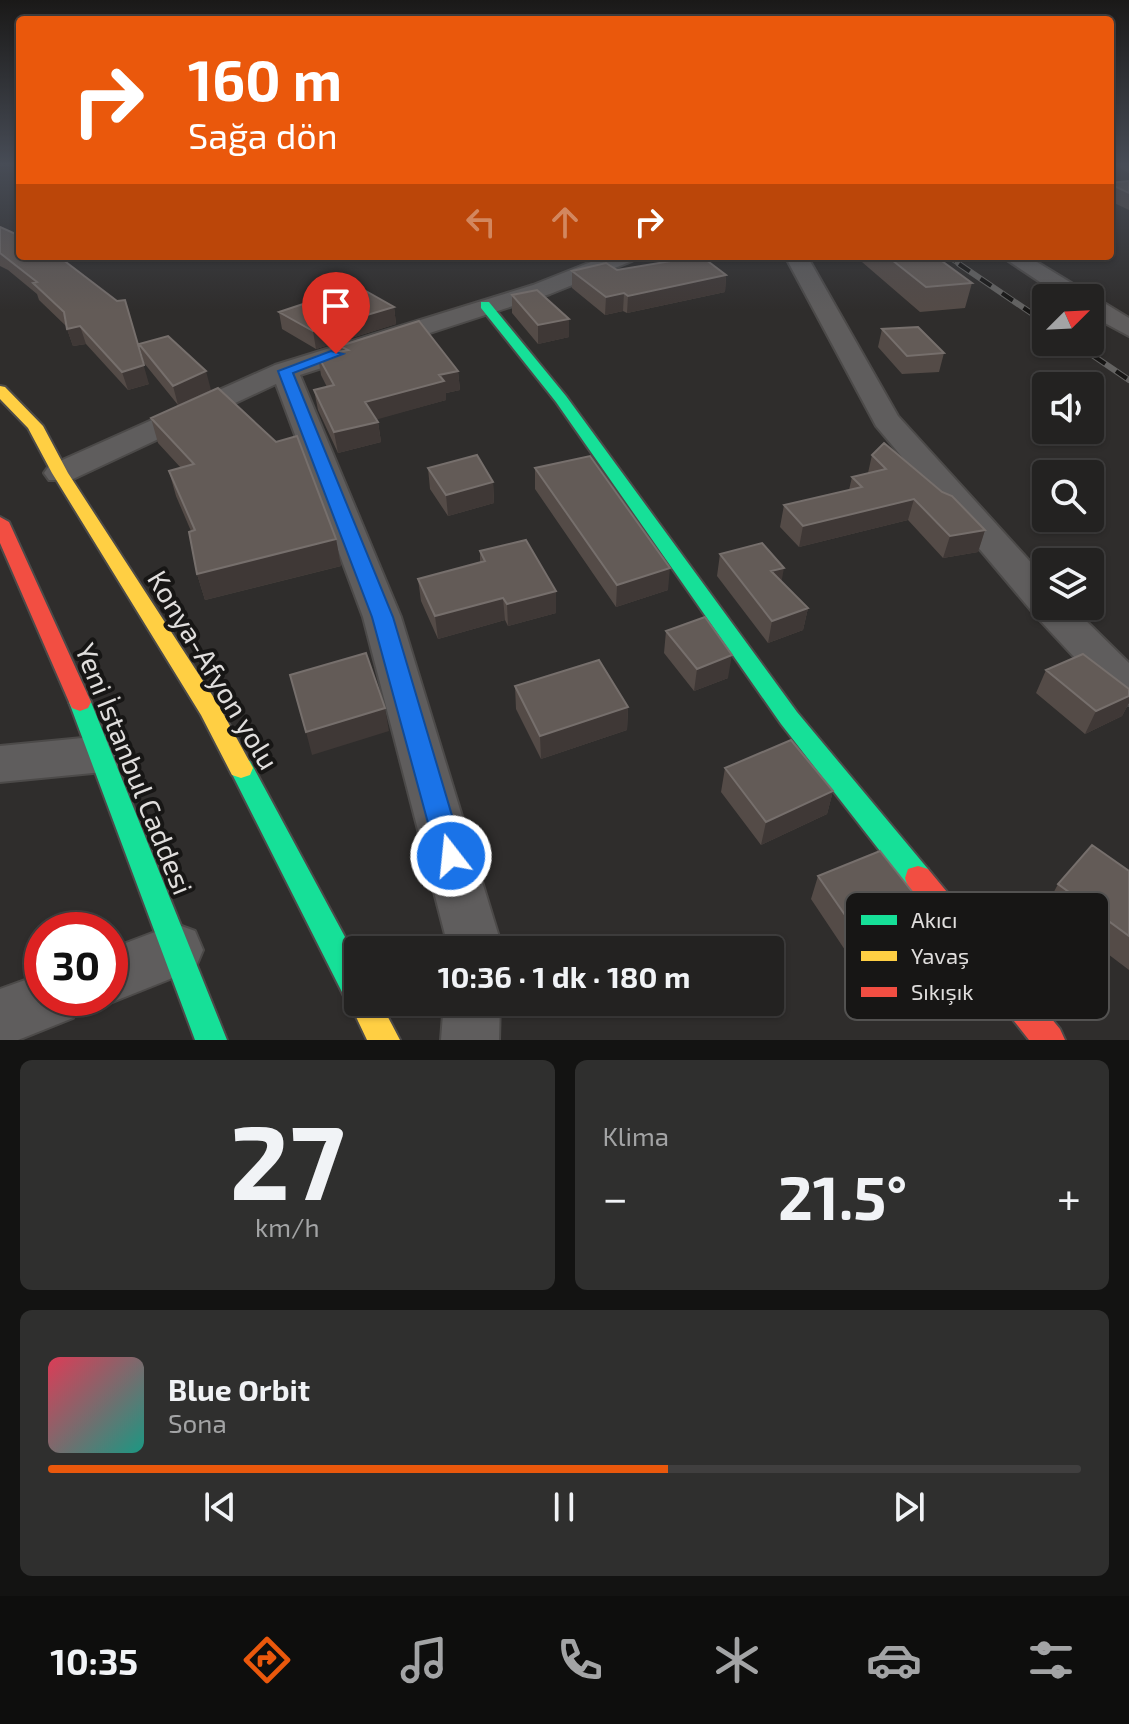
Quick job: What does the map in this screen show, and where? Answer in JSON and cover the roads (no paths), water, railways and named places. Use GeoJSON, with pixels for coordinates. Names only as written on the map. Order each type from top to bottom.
{"type":"FeatureCollection","features":[{"type":"Feature","properties":{"kind":"main road"},"geometry":{"type":"LineString","coordinates":[[485,305],[561,399],[789,718],[929,892]]}},
{"type":"Feature","properties":{"kind":"main road","name":"Konya-Afyon yolu"},"geometry":{"type":"LineString","coordinates":[[0,390],[35,426],[60,473],[210,710],[344,964]]}},
{"type":"Feature","properties":{"kind":"main road","name":"Yeni İstanbul Caddesi"},"geometry":{"type":"LineString","coordinates":[[0,522],[103,754],[211,1040]]}},
{"type":"Feature","properties":{"kind":"main road"},"geometry":{"type":"LineString","coordinates":[[371,1016],[384,1040]]}},
{"type":"Feature","properties":{"kind":"main road"},"geometry":{"type":"LineString","coordinates":[[1033,1020],[1049,1040]]}},
{"type":"Feature","properties":{"kind":"street"},"geometry":{"type":"LineString","coordinates":[[60,473],[285,371],[485,305],[570,282],[616,260]]}},
{"type":"Feature","properties":{"kind":"street"},"geometry":{"type":"LineString","coordinates":[[798,260],[886,420],[1032,588]]}},
{"type":"Feature","properties":{"kind":"street"},"geometry":{"type":"LineString","coordinates":[[1018,260],[1057,284]]}},
{"type":"Feature","properties":{"kind":"street"},"geometry":{"type":"LineString","coordinates":[[1104,313],[1129,329]]}},
{"type":"Feature","properties":{"kind":"street"},"geometry":{"type":"LineString","coordinates":[[285,371],[382,617],[472,936]]}},
{"type":"Feature","properties":{"kind":"street"},"geometry":{"type":"LineString","coordinates":[[1062,620],[1129,689]]}},
{"type":"Feature","properties":{"kind":"street"},"geometry":{"type":"LineString","coordinates":[[0,764],[103,754]]}},
{"type":"Feature","properties":{"kind":"street"},"geometry":{"type":"LineString","coordinates":[[128,969],[176,950]]}},
{"type":"Feature","properties":{"kind":"street"},"geometry":{"type":"LineString","coordinates":[[0,1018],[24,1009]]}},
{"type":"Feature","properties":{"kind":"street"},"geometry":{"type":"LineString","coordinates":[[470,1040],[471,1016]]}},
{"type":"Feature","properties":{"kind":"railway"},"geometry":{"type":"LineString","coordinates":[[953,260],[959,264]]}},
{"type":"Feature","properties":{"kind":"railway"},"geometry":{"type":"LineString","coordinates":[[959,264],[1032,314]]}},
{"type":"Feature","properties":{"kind":"railway"},"geometry":{"type":"LineString","coordinates":[[1094,356],[1129,380]]}}]}
